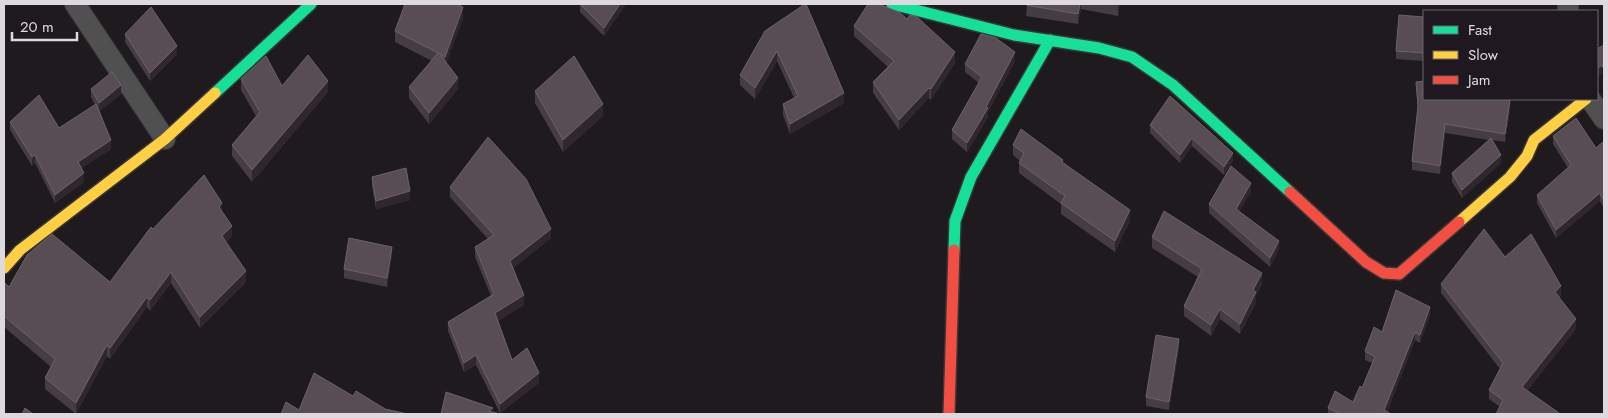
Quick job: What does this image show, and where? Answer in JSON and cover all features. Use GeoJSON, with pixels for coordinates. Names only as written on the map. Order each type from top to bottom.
{"type":"FeatureCollection","features":[{"type":"Feature","properties":{"kind":"street"},"geometry":{"type":"LineString","coordinates":[[75,4],[165,139]]}},
{"type":"Feature","properties":{"kind":"street"},"geometry":{"type":"LineString","coordinates":[[4,268],[20,250],[165,139],[311,4]]}},
{"type":"Feature","properties":{"kind":"street"},"geometry":{"type":"LineString","coordinates":[[892,4],[1014,35],[1099,48],[1132,57],[1173,85],[1366,262],[1384,273],[1399,274],[1510,178],[1527,156],[1534,140],[1585,100]]}},
{"type":"Feature","properties":{"kind":"street"},"geometry":{"type":"LineString","coordinates":[[949,414],[955,221],[962,197],[971,177],[1050,40]]}},
{"type":"Feature","properties":{"kind":"street"},"geometry":{"type":"LineString","coordinates":[[1591,100],[1604,119]]}},
{"type":"Feature","properties":{"kind":"building"},"geometry":{"type":"Polygon","coordinates":[[[405,4],[457,4],[463,7],[445,57],[439,53],[458,78],[429,113],[409,87],[438,53],[395,31],[405,4]]]}},
{"type":"Feature","properties":{"kind":"building"},"geometry":{"type":"Polygon","coordinates":[[[580,4],[620,4],[604,28],[580,4]]]}},
{"type":"Feature","properties":{"kind":"building"},"geometry":{"type":"Polygon","coordinates":[[[805,4],[844,93],[790,124],[783,104],[798,96],[777,51],[755,88],[740,75],[765,31],[805,4]]]}},
{"type":"Feature","properties":{"kind":"building"},"geometry":{"type":"Polygon","coordinates":[[[868,4],[881,4],[899,12],[907,19],[910,15],[916,16],[955,52],[931,89],[929,88],[899,120],[873,82],[894,61],[854,26],[868,4]]]}},
{"type":"Feature","properties":{"kind":"building"},"geometry":{"type":"Polygon","coordinates":[[[1027,4],[1080,4],[1078,14],[1027,4]]]}},
{"type":"Feature","properties":{"kind":"building"},"geometry":{"type":"Polygon","coordinates":[[[151,7],[177,46],[150,73],[125,34],[151,7]]]}},
{"type":"Feature","properties":{"kind":"building"},"geometry":{"type":"Polygon","coordinates":[[[1399,15],[1423,17],[1423,53],[1396,51],[1399,15]]]}},
{"type":"Feature","properties":{"kind":"building"},"geometry":{"type":"Polygon","coordinates":[[[981,34],[996,38],[1015,52],[986,107],[988,108],[967,143],[952,130],[982,77],[965,64],[981,34]]]}},
{"type":"Feature","properties":{"kind":"building"},"geometry":{"type":"Polygon","coordinates":[[[1604,45],[1603,68],[1602,65],[1598,68],[1598,48],[1604,45]]]}},
{"type":"Feature","properties":{"kind":"building"},"geometry":{"type":"Polygon","coordinates":[[[308,55],[328,81],[252,170],[232,145],[260,112],[241,79],[266,56],[282,86],[308,55]]]}},
{"type":"Feature","properties":{"kind":"building"},"geometry":{"type":"Polygon","coordinates":[[[574,56],[603,104],[563,140],[535,91],[574,56]]]}},
{"type":"Feature","properties":{"kind":"building"},"geometry":{"type":"Polygon","coordinates":[[[112,72],[121,85],[99,103],[91,89],[112,72]]]}},
{"type":"Feature","properties":{"kind":"building"},"geometry":{"type":"Polygon","coordinates":[[[1423,81],[1423,100],[1510,100],[1505,134],[1445,124],[1440,166],[1412,161],[1418,106],[1416,82],[1423,81]]]}},
{"type":"Feature","properties":{"kind":"building"},"geometry":{"type":"Polygon","coordinates":[[[39,95],[59,128],[96,104],[111,140],[78,162],[84,173],[55,195],[35,155],[32,157],[10,122],[39,95]]]}},
{"type":"Feature","properties":{"kind":"building"},"geometry":{"type":"Polygon","coordinates":[[[1170,96],[1233,153],[1224,167],[1192,138],[1180,155],[1150,125],[1170,96]]]}},
{"type":"Feature","properties":{"kind":"building"},"geometry":{"type":"Polygon","coordinates":[[[1576,118],[1596,148],[1604,141],[1604,201],[1600,193],[1556,230],[1537,195],[1571,165],[1553,136],[1576,118]]]}},
{"type":"Feature","properties":{"kind":"building"},"geometry":{"type":"Polygon","coordinates":[[[1021,129],[1063,160],[1062,162],[1130,210],[1115,241],[1061,203],[1065,196],[1019,163],[1024,153],[1013,145],[1021,129]]]}},
{"type":"Feature","properties":{"kind":"building"},"geometry":{"type":"Polygon","coordinates":[[[488,137],[526,179],[551,229],[510,261],[524,295],[495,313],[512,360],[527,348],[539,373],[500,404],[476,355],[464,363],[448,322],[494,294],[475,247],[494,235],[450,187],[488,137]]]}},
{"type":"Feature","properties":{"kind":"building"},"geometry":{"type":"Polygon","coordinates":[[[1491,138],[1501,155],[1462,190],[1452,173],[1491,138]]]}},
{"type":"Feature","properties":{"kind":"building"},"geometry":{"type":"Polygon","coordinates":[[[1231,166],[1251,183],[1236,209],[1279,241],[1270,258],[1209,204],[1231,166]]]}},
{"type":"Feature","properties":{"kind":"building"},"geometry":{"type":"Polygon","coordinates":[[[406,168],[410,191],[376,201],[372,177],[406,168]]]}},
{"type":"Feature","properties":{"kind":"building"},"geometry":{"type":"Polygon","coordinates":[[[204,175],[222,203],[219,207],[232,226],[222,236],[246,271],[200,317],[171,272],[150,300],[147,297],[110,348],[107,345],[76,403],[45,378],[55,359],[4,316],[4,282],[9,287],[27,255],[52,234],[110,282],[151,227],[153,229],[204,175]]]}},
{"type":"Feature","properties":{"kind":"building"},"geometry":{"type":"Polygon","coordinates":[[[1164,211],[1262,273],[1253,290],[1256,292],[1240,324],[1220,309],[1211,325],[1184,306],[1202,269],[1152,237],[1164,211]]]}},
{"type":"Feature","properties":{"kind":"building"},"geometry":{"type":"Polygon","coordinates":[[[1484,229],[1505,257],[1531,234],[1561,286],[1555,292],[1576,319],[1522,387],[1558,414],[1496,414],[1503,400],[1489,390],[1503,363],[1441,284],[1484,229]]]}},
{"type":"Feature","properties":{"kind":"building"},"geometry":{"type":"Polygon","coordinates":[[[349,238],[392,247],[387,278],[344,269],[349,238]]]}},
{"type":"Feature","properties":{"kind":"building"},"geometry":{"type":"Polygon","coordinates":[[[1396,290],[1430,307],[1420,335],[1415,332],[1384,410],[1391,414],[1340,414],[1328,408],[1335,391],[1353,402],[1360,386],[1362,388],[1375,357],[1365,351],[1374,327],[1382,332],[1396,290]]]}},
{"type":"Feature","properties":{"kind":"building"},"geometry":{"type":"Polygon","coordinates":[[[1156,335],[1179,339],[1169,402],[1146,397],[1156,335]]]}},
{"type":"Feature","properties":{"kind":"building"},"geometry":{"type":"Polygon","coordinates":[[[314,373],[353,396],[356,391],[385,409],[408,414],[281,414],[286,402],[299,410],[314,373]]]}},
{"type":"Feature","properties":{"kind":"building"},"geometry":{"type":"Polygon","coordinates":[[[446,392],[493,408],[489,411],[500,414],[441,414],[446,392]]]}},
{"type":"Feature","properties":{"kind":"building"},"geometry":{"type":"Polygon","coordinates":[[[25,408],[33,414],[22,414],[25,408]]]}},
{"type":"Feature","properties":{"kind":"traffic: fast"},"geometry":{"type":"LineString","coordinates":[[215,93],[311,4]]}},
{"type":"Feature","properties":{"kind":"traffic: fast"},"geometry":{"type":"LineString","coordinates":[[892,4],[1014,35],[1099,48],[1132,57],[1173,85],[1290,192]]}},
{"type":"Feature","properties":{"kind":"traffic: fast"},"geometry":{"type":"LineString","coordinates":[[954,250],[955,221],[971,177],[1050,40]]}},
{"type":"Feature","properties":{"kind":"traffic: slow"},"geometry":{"type":"LineString","coordinates":[[4,268],[20,250],[165,139],[215,93]]}},
{"type":"Feature","properties":{"kind":"traffic: slow"},"geometry":{"type":"LineString","coordinates":[[1459,222],[1510,177],[1527,156],[1534,140],[1585,100]]}},
{"type":"Feature","properties":{"kind":"traffic: jam"},"geometry":{"type":"LineString","coordinates":[[1290,192],[1366,262],[1384,273],[1399,274],[1459,222]]}},
{"type":"Feature","properties":{"kind":"traffic: jam"},"geometry":{"type":"LineString","coordinates":[[949,414],[954,250]]}}]}
